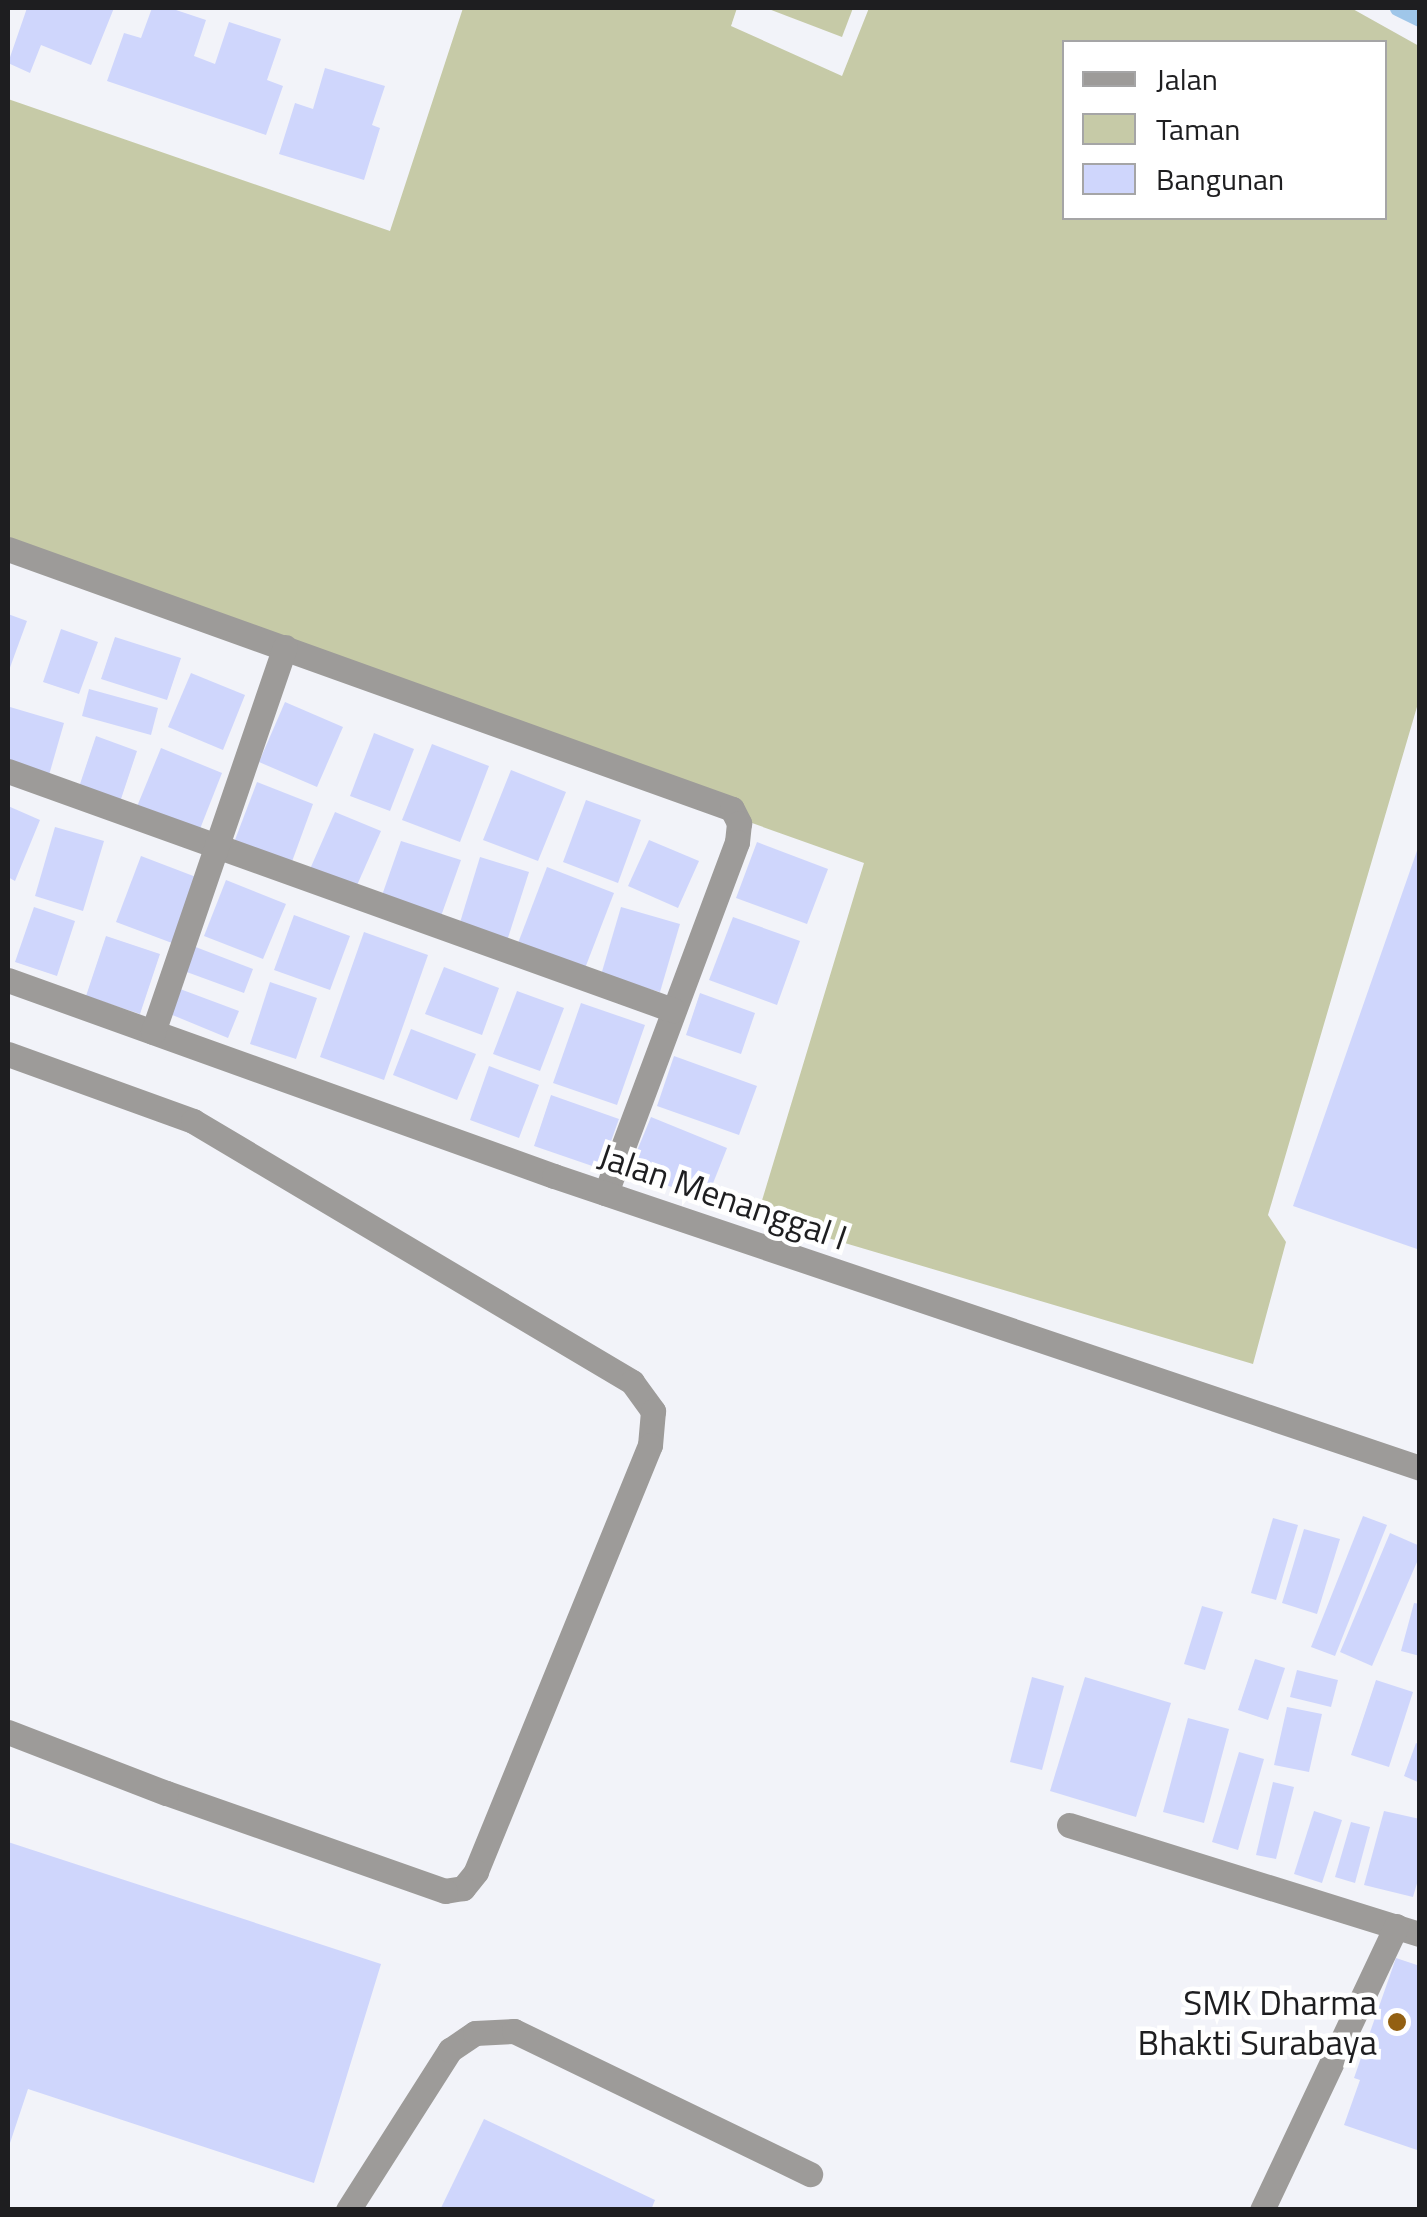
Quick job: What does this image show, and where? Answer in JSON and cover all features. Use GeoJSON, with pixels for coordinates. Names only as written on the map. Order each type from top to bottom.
{"type":"FeatureCollection","features":[{"type":"Feature","properties":{"kind":"street"},"geometry":{"type":"LineString","coordinates":[[8,549],[732,809],[739,823],[737,842],[606,1193]]}},
{"type":"Feature","properties":{"kind":"street"},"geometry":{"type":"LineString","coordinates":[[154,1032],[285,648]]}},
{"type":"Feature","properties":{"kind":"street"},"geometry":{"type":"LineString","coordinates":[[8,771],[673,1010]]}},
{"type":"Feature","properties":{"kind":"street","name":"Jalan Menanggal I"},"geometry":{"type":"LineString","coordinates":[[8,980],[606,1193],[1420,1468]]}},
{"type":"Feature","properties":{"kind":"street"},"geometry":{"type":"LineString","coordinates":[[8,1054],[193,1121],[632,1382],[654,1411],[650,1445],[476,1872],[463,1888],[444,1891],[166,1794],[8,1732]]}},
{"type":"Feature","properties":{"kind":"street"},"geometry":{"type":"LineString","coordinates":[[1069,1824],[1408,1930],[1262,2210]]}},
{"type":"Feature","properties":{"kind":"street"},"geometry":{"type":"LineString","coordinates":[[348,2210],[450,2050],[475,2033],[514,2031],[810,2174]]}},
{"type":"Feature","properties":{"kind":"green space"},"geometry":{"type":"Polygon","coordinates":[[[463,8],[737,8],[731,26],[842,76],[869,8],[1351,8],[1419,46],[1419,700],[1268,1215],[1286,1242],[1253,1364],[757,1217],[864,863],[8,558],[8,99],[390,231],[463,8]]]}},
{"type":"Feature","properties":{"kind":"green space"},"geometry":{"type":"Polygon","coordinates":[[[766,8],[853,8],[842,37],[766,8]]]}},
{"type":"Feature","properties":{"kind":"building"},"geometry":{"type":"Polygon","coordinates":[[[27,8],[114,8],[91,65],[41,45],[30,73],[8,63],[27,8]]]}},
{"type":"Feature","properties":{"kind":"building"},"geometry":{"type":"Polygon","coordinates":[[[152,8],[170,8],[206,20],[194,56],[215,64],[229,22],[281,39],[267,80],[283,86],[266,135],[107,81],[124,33],[141,38],[152,8]]]}},
{"type":"Feature","properties":{"kind":"building"},"geometry":{"type":"Polygon","coordinates":[[[325,68],[385,86],[372,125],[380,128],[364,180],[279,154],[295,103],[313,109],[325,68]]]}},
{"type":"Feature","properties":{"kind":"building"},"geometry":{"type":"Polygon","coordinates":[[[8,614],[27,621],[8,673],[8,614]]]}},
{"type":"Feature","properties":{"kind":"building"},"geometry":{"type":"Polygon","coordinates":[[[61,629],[98,642],[79,694],[43,682],[61,629]]]}},
{"type":"Feature","properties":{"kind":"building"},"geometry":{"type":"Polygon","coordinates":[[[115,637],[181,658],[167,700],[101,679],[115,637]]]}},
{"type":"Feature","properties":{"kind":"building"},"geometry":{"type":"Polygon","coordinates":[[[191,673],[245,695],[223,750],[168,727],[191,673]]]}},
{"type":"Feature","properties":{"kind":"building"},"geometry":{"type":"Polygon","coordinates":[[[89,689],[158,708],[151,735],[82,716],[89,689]]]}},
{"type":"Feature","properties":{"kind":"building"},"geometry":{"type":"Polygon","coordinates":[[[285,702],[343,727],[317,787],[259,762],[285,702]]]}},
{"type":"Feature","properties":{"kind":"building"},"geometry":{"type":"Polygon","coordinates":[[[10,707],[64,723],[47,782],[8,769],[10,707]]]}},
{"type":"Feature","properties":{"kind":"building"},"geometry":{"type":"Polygon","coordinates":[[[374,733],[414,749],[390,811],[350,796],[374,733]]]}},
{"type":"Feature","properties":{"kind":"building"},"geometry":{"type":"Polygon","coordinates":[[[96,736],[137,751],[120,802],[79,787],[96,736]]]}},
{"type":"Feature","properties":{"kind":"building"},"geometry":{"type":"Polygon","coordinates":[[[432,744],[489,766],[460,842],[402,820],[432,744]]]}},
{"type":"Feature","properties":{"kind":"building"},"geometry":{"type":"Polygon","coordinates":[[[161,748],[222,773],[198,834],[136,809],[161,748]]]}},
{"type":"Feature","properties":{"kind":"building"},"geometry":{"type":"Polygon","coordinates":[[[511,770],[566,792],[538,861],[483,840],[511,770]]]}},
{"type":"Feature","properties":{"kind":"building"},"geometry":{"type":"Polygon","coordinates":[[[257,782],[313,804],[290,867],[233,845],[257,782]]]}},
{"type":"Feature","properties":{"kind":"building"},"geometry":{"type":"Polygon","coordinates":[[[586,800],[641,820],[618,883],[563,862],[586,800]]]}},
{"type":"Feature","properties":{"kind":"building"},"geometry":{"type":"Polygon","coordinates":[[[8,806],[40,820],[15,881],[8,877],[8,806]]]}},
{"type":"Feature","properties":{"kind":"building"},"geometry":{"type":"Polygon","coordinates":[[[335,812],[381,831],[354,892],[307,876],[335,812]]]}},
{"type":"Feature","properties":{"kind":"building"},"geometry":{"type":"Polygon","coordinates":[[[55,827],[104,841],[83,911],[35,896],[55,827]]]}},
{"type":"Feature","properties":{"kind":"building"},"geometry":{"type":"Polygon","coordinates":[[[649,840],[699,861],[678,908],[628,886],[649,840]]]}},
{"type":"Feature","properties":{"kind":"building"},"geometry":{"type":"Polygon","coordinates":[[[401,841],[461,860],[440,919],[380,901],[401,841]]]}},
{"type":"Feature","properties":{"kind":"building"},"geometry":{"type":"Polygon","coordinates":[[[757,842],[828,869],[807,924],[736,898],[757,842]]]}},
{"type":"Feature","properties":{"kind":"building"},"geometry":{"type":"Polygon","coordinates":[[[1420,845],[1420,1250],[1293,1206],[1420,845]]]}},
{"type":"Feature","properties":{"kind":"building"},"geometry":{"type":"Polygon","coordinates":[[[141,856],[196,877],[172,943],[116,922],[141,856]]]}},
{"type":"Feature","properties":{"kind":"building"},"geometry":{"type":"Polygon","coordinates":[[[480,857],[529,872],[505,947],[458,929],[480,857]]]}},
{"type":"Feature","properties":{"kind":"building"},"geometry":{"type":"Polygon","coordinates":[[[547,867],[614,893],[582,976],[515,951],[547,867]]]}},
{"type":"Feature","properties":{"kind":"building"},"geometry":{"type":"Polygon","coordinates":[[[226,880],[286,904],[263,959],[204,936],[226,880]]]}},
{"type":"Feature","properties":{"kind":"building"},"geometry":{"type":"Polygon","coordinates":[[[34,907],[75,921],[57,976],[15,962],[34,907]]]}},
{"type":"Feature","properties":{"kind":"building"},"geometry":{"type":"Polygon","coordinates":[[[621,907],[680,924],[660,992],[601,975],[621,907]]]}},
{"type":"Feature","properties":{"kind":"building"},"geometry":{"type":"Polygon","coordinates":[[[294,915],[350,936],[330,990],[274,970],[294,915]]]}},
{"type":"Feature","properties":{"kind":"building"},"geometry":{"type":"Polygon","coordinates":[[[733,917],[800,941],[777,1005],[709,980],[733,917]]]}},
{"type":"Feature","properties":{"kind":"building"},"geometry":{"type":"Polygon","coordinates":[[[364,932],[428,955],[384,1080],[320,1057],[364,932]]]}},
{"type":"Feature","properties":{"kind":"building"},"geometry":{"type":"Polygon","coordinates":[[[106,936],[160,954],[140,1014],[86,996],[106,936]]]}},
{"type":"Feature","properties":{"kind":"building"},"geometry":{"type":"Polygon","coordinates":[[[193,946],[253,969],[244,993],[184,971],[193,946]]]}},
{"type":"Feature","properties":{"kind":"building"},"geometry":{"type":"Polygon","coordinates":[[[444,967],[499,988],[482,1035],[425,1014],[444,967]]]}},
{"type":"Feature","properties":{"kind":"building"},"geometry":{"type":"Polygon","coordinates":[[[270,982],[317,998],[296,1059],[250,1044],[270,982]]]}},
{"type":"Feature","properties":{"kind":"building"},"geometry":{"type":"Polygon","coordinates":[[[180,989],[239,1011],[228,1038],[170,1014],[180,989]]]}},
{"type":"Feature","properties":{"kind":"building"},"geometry":{"type":"Polygon","coordinates":[[[517,991],[564,1008],[540,1071],[493,1054],[517,991]]]}},
{"type":"Feature","properties":{"kind":"building"},"geometry":{"type":"Polygon","coordinates":[[[700,993],[755,1013],[741,1054],[686,1035],[700,993]]]}},
{"type":"Feature","properties":{"kind":"building"},"geometry":{"type":"Polygon","coordinates":[[[581,1003],[645,1025],[617,1105],[553,1083],[581,1003]]]}},
{"type":"Feature","properties":{"kind":"building"},"geometry":{"type":"Polygon","coordinates":[[[411,1029],[476,1054],[457,1100],[393,1075],[411,1029]]]}},
{"type":"Feature","properties":{"kind":"building"},"geometry":{"type":"Polygon","coordinates":[[[674,1056],[757,1086],[739,1135],[657,1106],[674,1056]]]}},
{"type":"Feature","properties":{"kind":"building"},"geometry":{"type":"Polygon","coordinates":[[[489,1066],[539,1085],[519,1138],[470,1120],[489,1066]]]}},
{"type":"Feature","properties":{"kind":"building"},"geometry":{"type":"Polygon","coordinates":[[[551,1095],[619,1119],[601,1169],[534,1146],[551,1095]]]}},
{"type":"Feature","properties":{"kind":"building"},"geometry":{"type":"Polygon","coordinates":[[[651,1117],[727,1148],[706,1201],[629,1170],[651,1117]]]}},
{"type":"Feature","properties":{"kind":"building"},"geometry":{"type":"Polygon","coordinates":[[[1363,1516],[1387,1525],[1335,1656],[1311,1647],[1363,1516]]]}},
{"type":"Feature","properties":{"kind":"building"},"geometry":{"type":"Polygon","coordinates":[[[1273,1518],[1298,1525],[1276,1600],[1251,1593],[1273,1518]]]}},
{"type":"Feature","properties":{"kind":"building"},"geometry":{"type":"Polygon","coordinates":[[[1304,1529],[1340,1539],[1317,1614],[1282,1603],[1304,1529]]]}},
{"type":"Feature","properties":{"kind":"building"},"geometry":{"type":"Polygon","coordinates":[[[1390,1533],[1420,1546],[1420,1555],[1372,1666],[1340,1652],[1390,1533]]]}},
{"type":"Feature","properties":{"kind":"building"},"geometry":{"type":"Polygon","coordinates":[[[1414,1603],[1420,1604],[1420,1656],[1401,1651],[1414,1603]]]}},
{"type":"Feature","properties":{"kind":"building"},"geometry":{"type":"Polygon","coordinates":[[[1202,1606],[1223,1612],[1205,1670],[1184,1664],[1202,1606]]]}},
{"type":"Feature","properties":{"kind":"building"},"geometry":{"type":"Polygon","coordinates":[[[1255,1659],[1285,1668],[1268,1720],[1238,1710],[1255,1659]]]}},
{"type":"Feature","properties":{"kind":"building"},"geometry":{"type":"Polygon","coordinates":[[[1297,1670],[1338,1680],[1331,1707],[1290,1697],[1297,1670]]]}},
{"type":"Feature","properties":{"kind":"building"},"geometry":{"type":"Polygon","coordinates":[[[1032,1677],[1064,1686],[1042,1770],[1010,1762],[1032,1677]]]}},
{"type":"Feature","properties":{"kind":"building"},"geometry":{"type":"Polygon","coordinates":[[[1085,1677],[1171,1703],[1136,1817],[1050,1791],[1085,1677]]]}},
{"type":"Feature","properties":{"kind":"building"},"geometry":{"type":"Polygon","coordinates":[[[1376,1680],[1413,1692],[1389,1767],[1351,1755],[1376,1680]]]}},
{"type":"Feature","properties":{"kind":"building"},"geometry":{"type":"Polygon","coordinates":[[[1287,1707],[1322,1714],[1309,1772],[1274,1765],[1287,1707]]]}},
{"type":"Feature","properties":{"kind":"building"},"geometry":{"type":"Polygon","coordinates":[[[1188,1718],[1229,1729],[1204,1823],[1163,1812],[1188,1718]]]}},
{"type":"Feature","properties":{"kind":"building"},"geometry":{"type":"Polygon","coordinates":[[[1416,1743],[1420,1745],[1420,1783],[1404,1776],[1416,1743]]]}},
{"type":"Feature","properties":{"kind":"building"},"geometry":{"type":"Polygon","coordinates":[[[1239,1752],[1264,1759],[1238,1850],[1212,1842],[1239,1752]]]}},
{"type":"Feature","properties":{"kind":"building"},"geometry":{"type":"Polygon","coordinates":[[[1273,1782],[1294,1787],[1276,1859],[1256,1855],[1273,1782]]]}},
{"type":"Feature","properties":{"kind":"building"},"geometry":{"type":"Polygon","coordinates":[[[1314,1811],[1342,1820],[1322,1883],[1294,1874],[1314,1811]]]}},
{"type":"Feature","properties":{"kind":"building"},"geometry":{"type":"Polygon","coordinates":[[[1384,1811],[1420,1819],[1420,1873],[1413,1897],[1364,1885],[1384,1811]]]}},
{"type":"Feature","properties":{"kind":"building"},"geometry":{"type":"Polygon","coordinates":[[[1351,1822],[1370,1827],[1355,1883],[1335,1877],[1351,1822]]]}},
{"type":"Feature","properties":{"kind":"building"},"geometry":{"type":"Polygon","coordinates":[[[8,1842],[381,1964],[314,2183],[28,2089],[8,2149],[8,1842]]]}},
{"type":"Feature","properties":{"kind":"building","name":"SMK Dharma Bhakti Surabaya"},"geometry":{"type":"Polygon","coordinates":[[[1396,1958],[1420,1966],[1420,2151],[1344,2125],[1360,2080],[1354,2078],[1396,1958]]]}},
{"type":"Feature","properties":{"kind":"building"},"geometry":{"type":"Polygon","coordinates":[[[484,2119],[655,2200],[651,2210],[440,2210],[484,2119]]]}},
{"type":"Feature","properties":{"kind":"waterway"},"geometry":{"type":"LineString","coordinates":[[1397,8],[1420,19]]}},
{"type":"Feature","properties":{"kind":"place","name":"SMK Dharma Bhakti Surabaya"},"geometry":{"type":"Point","coordinates":[1397,2022]}}]}
